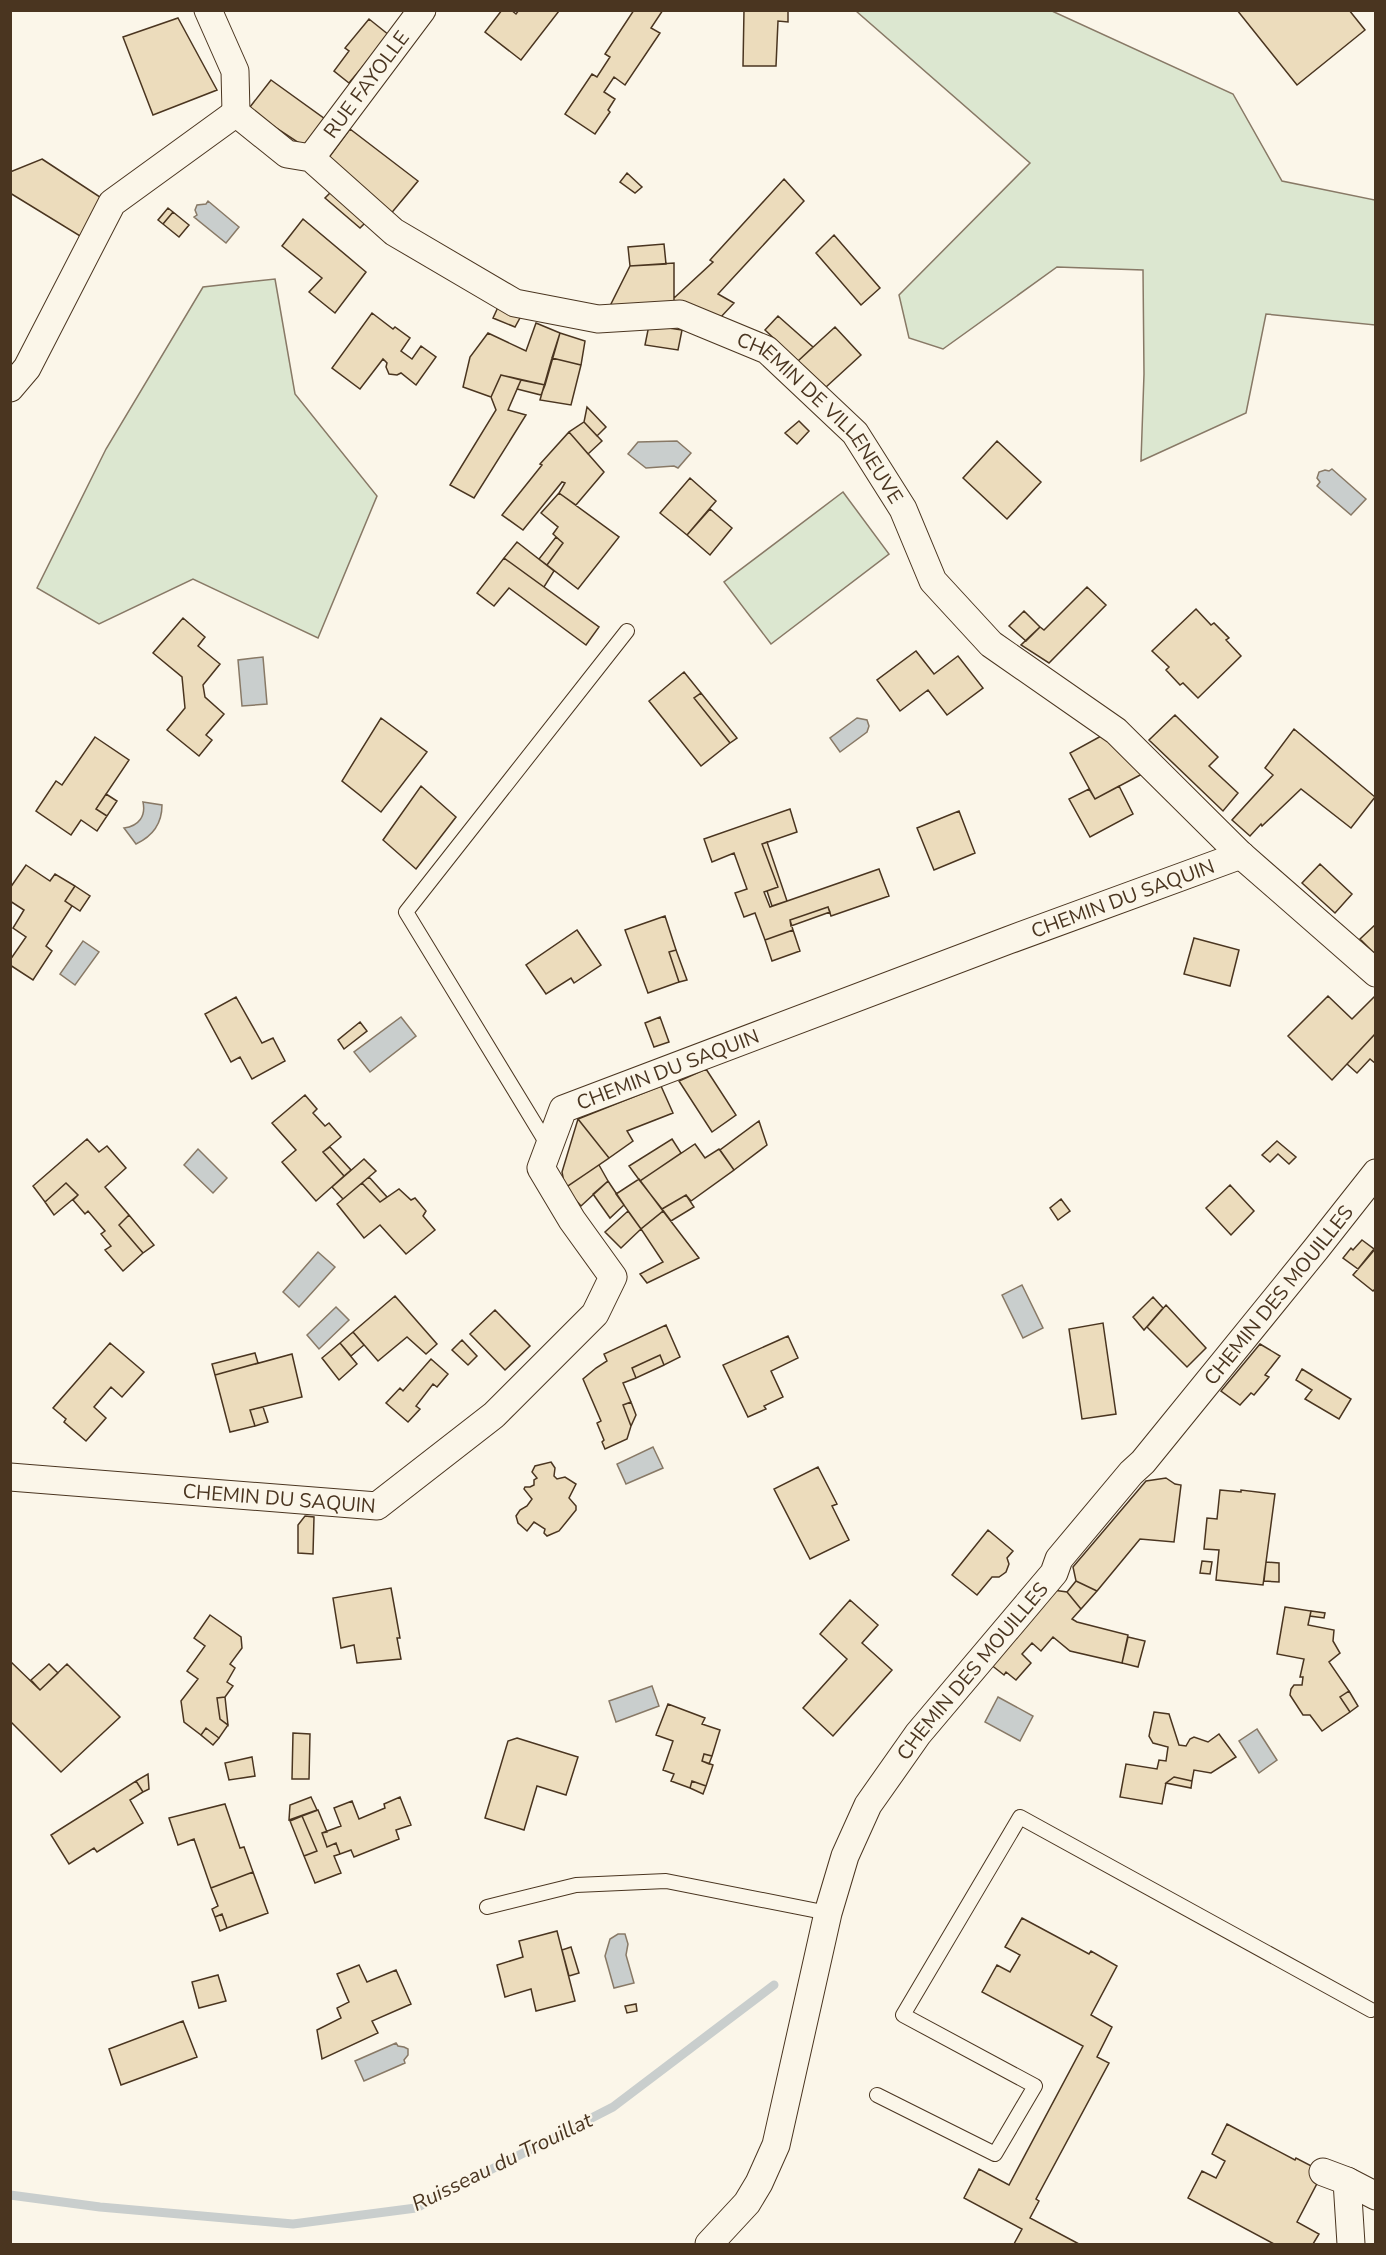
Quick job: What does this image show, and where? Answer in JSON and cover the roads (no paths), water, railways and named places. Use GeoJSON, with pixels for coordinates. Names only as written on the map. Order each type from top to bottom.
{"type":"FeatureCollection","features":[{"type":"Feature","properties":{"kind":"street"},"geometry":{"type":"LineString","coordinates":[[10,388],[27,368],[112,203],[236,113],[235,71],[208,10]]}},
{"type":"Feature","properties":{"kind":"street","name":"RUE FAYOLLE"},"geometry":{"type":"LineString","coordinates":[[311,158],[422,10]]}},
{"type":"Feature","properties":{"kind":"street","name":"CHEMIN DE VILLENEUVE"},"geometry":{"type":"LineString","coordinates":[[236,113],[287,154],[311,158],[394,232],[515,303],[598,319],[680,314],[767,350],[855,433],[903,509],[933,581],[991,644],[1116,731],[1241,855],[1376,972]]}},
{"type":"Feature","properties":{"kind":"street","name":"CHEMIN DU SAQUIN"},"geometry":{"type":"LineString","coordinates":[[10,1477],[377,1506],[494,1414],[595,1314],[609,1286],[613,1276],[572,1220],[541,1168],[563,1109],[1241,855]]}},
{"type":"Feature","properties":{"kind":"street","name":"CHEMIN DES MOUILLES"},"geometry":{"type":"LineString","coordinates":[[709,2244],[747,2203],[776,2145],[828,1913],[845,1856],[868,1805],[918,1734],[1054,1574],[1059,1559],[1131,1473],[1143,1462],[1376,1173]]}},
{"type":"Feature","properties":{"kind":"street"},"geometry":{"type":"LineString","coordinates":[[1352,2244],[1335,2177],[1376,2196]]}},
{"type":"Feature","properties":{"kind":"lane"},"geometry":{"type":"LineString","coordinates":[[549,1147],[406,912],[627,631]]}},
{"type":"Feature","properties":{"kind":"lane"},"geometry":{"type":"LineString","coordinates":[[877,2095],[995,2154],[1035,2086],[903,2015],[1020,1817],[1371,2010]]}},
{"type":"Feature","properties":{"kind":"lane"},"geometry":{"type":"LineString","coordinates":[[487,1907],[576,1886],[666,1881],[828,1913]]}},
{"type":"Feature","properties":{"kind":"waterway","name":"Ruisseau du Trouillat"},"geometry":{"type":"LineString","coordinates":[[10,2195],[100,2207],[293,2224],[416,2208],[613,2107],[774,1985]]}}]}
